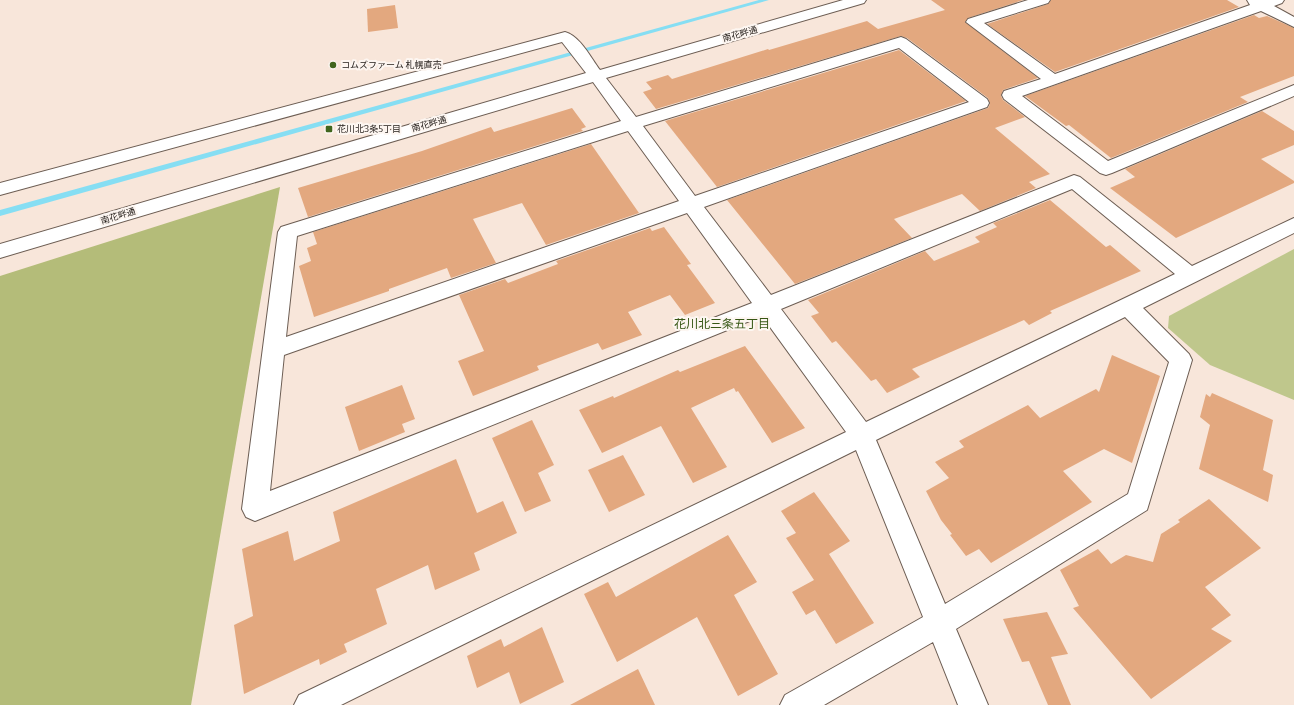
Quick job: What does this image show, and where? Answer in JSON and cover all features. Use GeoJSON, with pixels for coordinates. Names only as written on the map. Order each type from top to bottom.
{"type":"FeatureCollection","features":[{"type":"Feature","properties":{"kind":"street"},"geometry":{"type":"LineString","coordinates":[[1043,0],[973,22],[1053,80]]}},
{"type":"Feature","properties":{"kind":"street","name":"南花畔通"},"geometry":{"type":"LineString","coordinates":[[0,251],[590,69],[854,1]]}},
{"type":"Feature","properties":{"kind":"street"},"geometry":{"type":"LineString","coordinates":[[1294,23],[1264,2],[1010,95],[1106,169],[1294,90]]}},
{"type":"Feature","properties":{"kind":"street"},"geometry":{"type":"LineString","coordinates":[[0,189],[565,36],[572,43],[691,206],[862,435],[973,705]]}},
{"type":"Feature","properties":{"kind":"street"},"geometry":{"type":"LineString","coordinates":[[274,350],[691,206],[981,103],[901,42],[631,124],[288,232],[254,509],[766,306],[1074,181],[1190,275]]}},
{"type":"Feature","properties":{"kind":"street"},"geometry":{"type":"LineString","coordinates":[[309,705],[1294,225]]}},
{"type":"Feature","properties":{"kind":"street"},"geometry":{"type":"LineString","coordinates":[[794,705],[939,623],[1138,502],[1181,360],[1128,306]]}},
{"type":"Feature","properties":{"kind":"green space"},"geometry":{"type":"Polygon","coordinates":[[[280,187],[191,705],[0,705],[0,276],[280,187]]]}},
{"type":"Feature","properties":{"kind":"green space"},"geometry":{"type":"Polygon","coordinates":[[[1294,249],[1294,400],[1210,365],[1168,328],[1169,316],[1294,249]]]}},
{"type":"Feature","properties":{"kind":"building"},"geometry":{"type":"Polygon","coordinates":[[[931,0],[1023,0],[968,18],[965,22],[1038,78],[1003,90],[1001,96],[1003,100],[1025,117],[995,128],[1050,174],[1029,182],[1036,188],[980,211],[962,194],[894,219],[912,238],[795,284],[727,200],[988,108],[990,104],[988,98],[907,38],[901,36],[656,109],[643,92],[652,89],[646,82],[668,75],[672,79],[768,49],[769,50],[867,21],[878,29],[945,10],[931,0]]]}},
{"type":"Feature","properties":{"kind":"building"},"geometry":{"type":"Polygon","coordinates":[[[1051,0],[1227,0],[1239,7],[1055,72],[987,24],[1048,4],[1051,0]]]}},
{"type":"Feature","properties":{"kind":"building"},"geometry":{"type":"Polygon","coordinates":[[[395,5],[398,28],[368,32],[367,9],[395,5]]]}},
{"type":"Feature","properties":{"kind":"building"},"geometry":{"type":"Polygon","coordinates":[[[1254,15],[1259,18],[1267,16],[1294,28],[1294,76],[1240,97],[1248,102],[1111,158],[1069,125],[1066,126],[1025,96],[1254,15]]]}},
{"type":"Feature","properties":{"kind":"building"},"geometry":{"type":"Polygon","coordinates":[[[899,50],[966,101],[717,187],[665,121],[899,50]]]}},
{"type":"Feature","properties":{"kind":"building"},"geometry":{"type":"Polygon","coordinates":[[[572,108],[586,127],[581,129],[583,131],[308,217],[298,188],[422,151],[491,127],[494,132],[572,108]]]}},
{"type":"Feature","properties":{"kind":"building"},"geometry":{"type":"Polygon","coordinates":[[[1262,111],[1294,131],[1294,145],[1261,159],[1294,181],[1294,183],[1176,238],[1110,188],[1135,177],[1125,169],[1262,111]]]}},
{"type":"Feature","properties":{"kind":"building"},"geometry":{"type":"Polygon","coordinates":[[[591,144],[639,213],[546,245],[522,203],[473,219],[496,263],[451,278],[447,268],[389,289],[389,291],[314,317],[299,266],[311,261],[307,248],[317,244],[313,232],[591,144]]]}},
{"type":"Feature","properties":{"kind":"building"},"geometry":{"type":"Polygon","coordinates":[[[1050,200],[1106,247],[1110,245],[1141,271],[1050,311],[1052,313],[1029,325],[1024,320],[912,369],[920,377],[887,393],[876,379],[871,381],[836,341],[832,343],[811,316],[819,313],[808,300],[925,251],[934,261],[980,242],[975,237],[997,227],[993,223],[1050,200]]]}},
{"type":"Feature","properties":{"kind":"building"},"geometry":{"type":"Polygon","coordinates":[[[664,227],[691,264],[687,265],[715,303],[685,315],[670,295],[628,312],[642,335],[602,350],[598,343],[537,366],[539,370],[473,396],[458,361],[484,351],[459,295],[505,279],[508,283],[558,264],[556,261],[650,228],[652,231],[664,227]]]}},
{"type":"Feature","properties":{"kind":"building"},"geometry":{"type":"Polygon","coordinates":[[[745,346],[805,428],[772,443],[738,391],[736,392],[734,388],[691,408],[727,467],[693,483],[661,426],[602,453],[579,410],[613,396],[614,398],[678,370],[680,372],[745,346]]]}},
{"type":"Feature","properties":{"kind":"building"},"geometry":{"type":"Polygon","coordinates":[[[1112,355],[1160,376],[1132,463],[1104,449],[1063,471],[1092,502],[991,563],[979,549],[966,556],[950,535],[952,534],[941,520],[926,491],[949,478],[935,462],[964,447],[959,441],[1028,405],[1040,418],[1096,389],[1099,392],[1112,355]]]}},
{"type":"Feature","properties":{"kind":"building"},"geometry":{"type":"Polygon","coordinates":[[[402,385],[415,419],[402,424],[405,432],[359,451],[345,407],[402,385]]]}},
{"type":"Feature","properties":{"kind":"building"},"geometry":{"type":"Polygon","coordinates":[[[1212,393],[1273,420],[1263,470],[1273,475],[1268,502],[1199,469],[1210,425],[1200,417],[1206,394],[1210,397],[1212,393]]]}},
{"type":"Feature","properties":{"kind":"building"},"geometry":{"type":"Polygon","coordinates":[[[532,420],[554,465],[538,473],[551,501],[525,512],[492,438],[532,420]]]}},
{"type":"Feature","properties":{"kind":"building"},"geometry":{"type":"Polygon","coordinates":[[[623,455],[645,495],[609,512],[588,470],[623,455]]]}},
{"type":"Feature","properties":{"kind":"building"},"geometry":{"type":"Polygon","coordinates":[[[456,459],[477,513],[503,501],[517,533],[474,553],[480,570],[435,590],[428,565],[376,589],[387,624],[344,644],[347,652],[320,665],[319,659],[244,694],[234,625],[253,616],[242,549],[288,531],[294,561],[340,541],[333,512],[456,459]]]}},
{"type":"Feature","properties":{"kind":"building"},"geometry":{"type":"Polygon","coordinates":[[[814,492],[850,541],[829,554],[874,623],[836,644],[815,610],[806,615],[792,592],[814,580],[786,538],[796,533],[781,511],[814,492]]]}},
{"type":"Feature","properties":{"kind":"building"},"geometry":{"type":"Polygon","coordinates":[[[1209,499],[1261,548],[1205,587],[1231,615],[1211,629],[1232,641],[1151,699],[1073,608],[1079,606],[1060,570],[1098,549],[1111,564],[1126,555],[1153,562],[1161,534],[1180,522],[1178,520],[1209,499]]]}},
{"type":"Feature","properties":{"kind":"building"},"geometry":{"type":"Polygon","coordinates":[[[728,535],[757,582],[734,595],[778,674],[738,696],[697,617],[617,662],[584,594],[608,582],[616,597],[728,535]]]}},
{"type":"Feature","properties":{"kind":"building"},"geometry":{"type":"Polygon","coordinates":[[[1047,612],[1068,654],[1051,657],[1071,705],[1048,705],[1029,661],[1022,662],[1003,619],[1047,612]]]}},
{"type":"Feature","properties":{"kind":"building"},"geometry":{"type":"Polygon","coordinates":[[[542,627],[564,682],[520,704],[509,672],[477,688],[467,656],[501,639],[504,647],[542,627]]]}},
{"type":"Feature","properties":{"kind":"building"},"geometry":{"type":"Polygon","coordinates":[[[638,669],[655,705],[570,705],[638,669]]]}},
{"type":"Feature","properties":{"kind":"waterway"},"geometry":{"type":"LineString","coordinates":[[0,213],[766,0]]}},
{"type":"Feature","properties":{"kind":"place","name":"コムズファーム 札幌直売"},"geometry":{"type":"Point","coordinates":[333,65]}},
{"type":"Feature","properties":{"kind":"place","name":"花川北3条5丁目"},"geometry":{"type":"Point","coordinates":[329,129]}},
{"type":"Feature","properties":{"kind":"district","name":"花川北三条五丁目"},"geometry":{"type":"Point","coordinates":[722,324]}}]}
